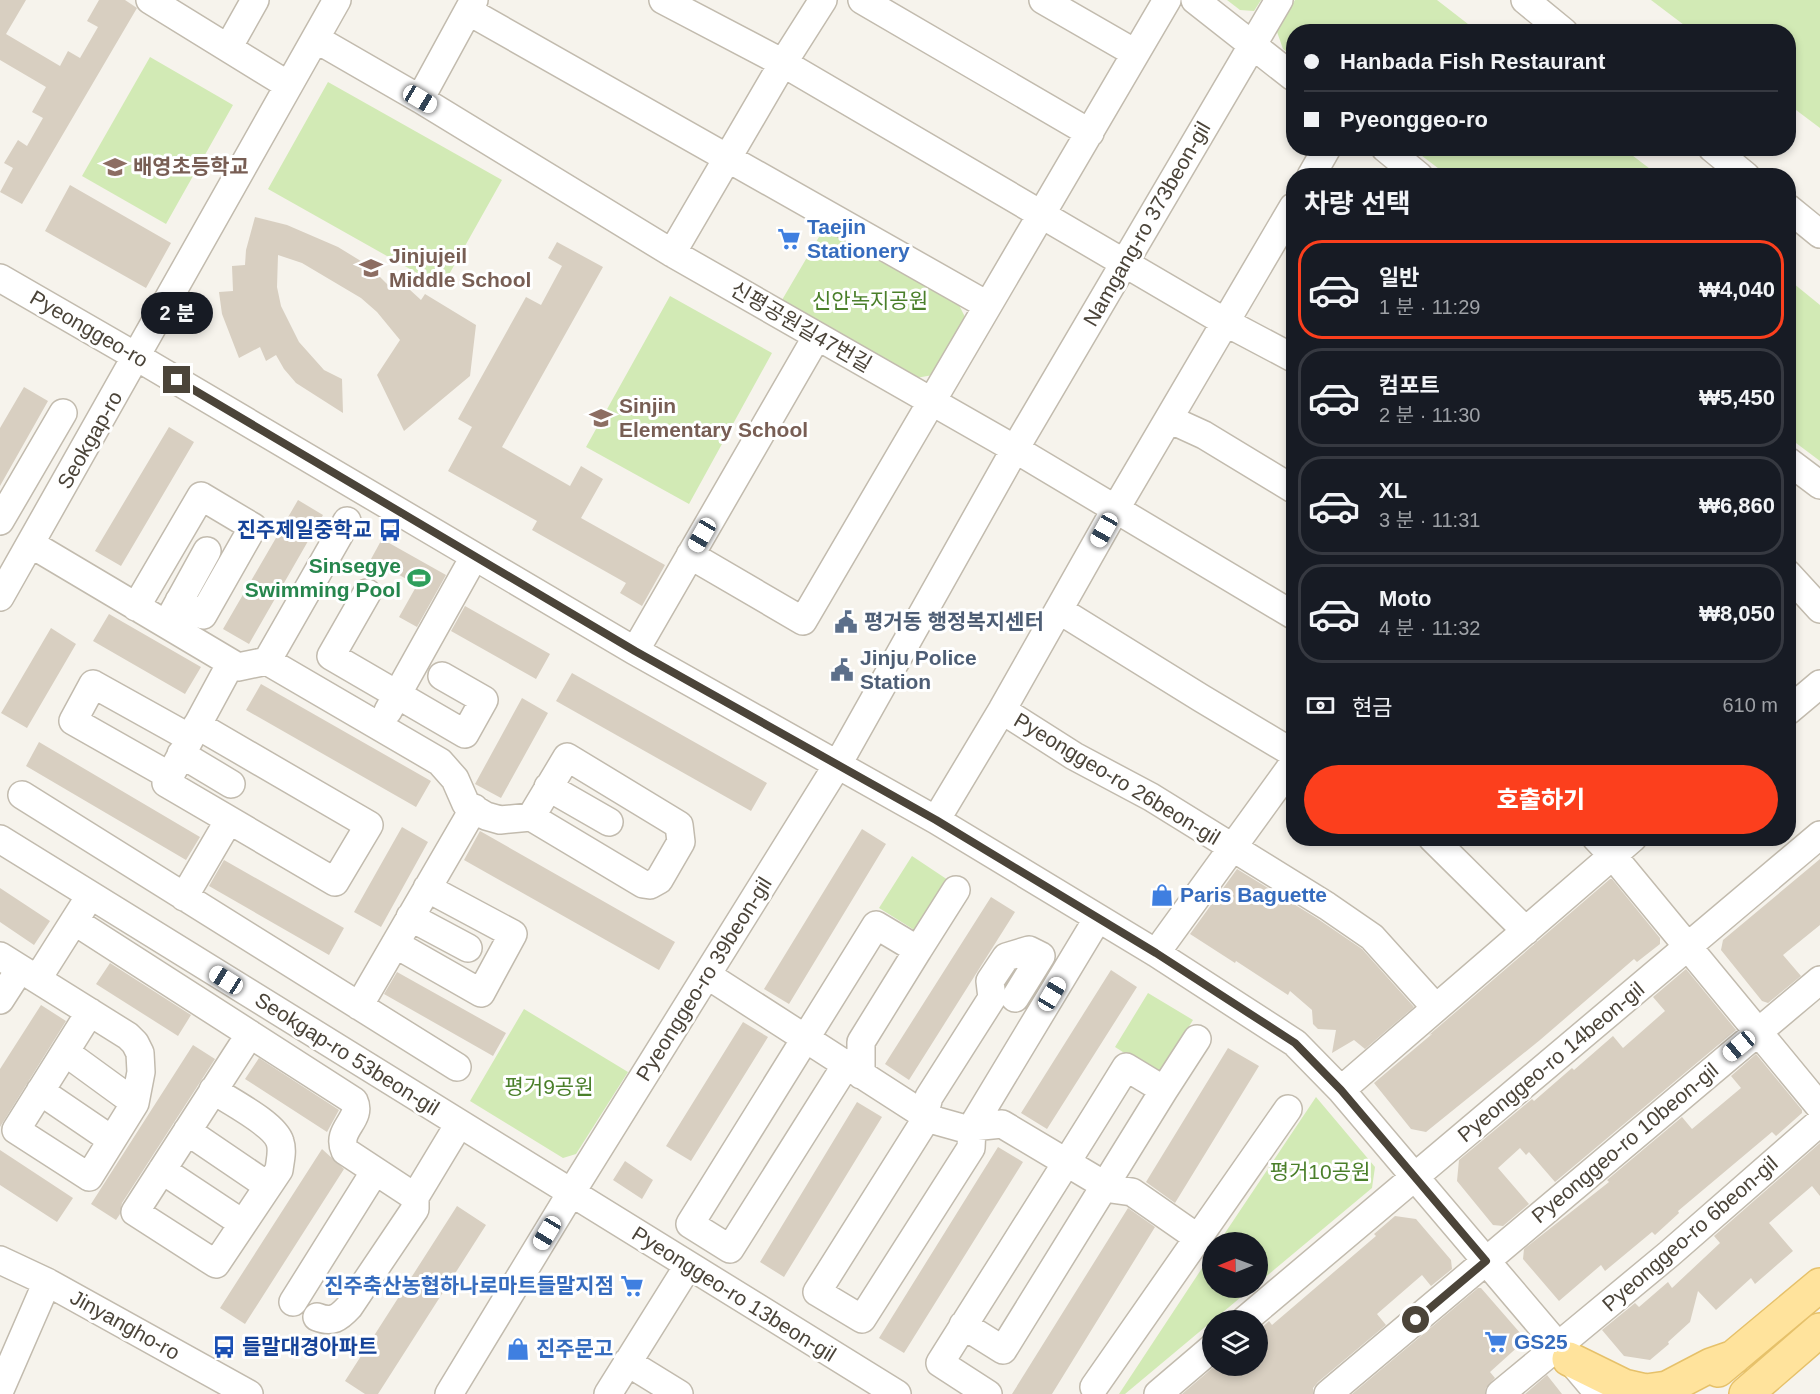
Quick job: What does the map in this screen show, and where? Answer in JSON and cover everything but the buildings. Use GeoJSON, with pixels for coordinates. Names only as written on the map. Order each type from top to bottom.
{"type":"FeatureCollection","features":[{"type":"Feature","properties":{"kind":"main road"},"geometry":{"type":"LineString","coordinates":[[1564,1353],[1624,1386],[1646,1391],[1667,1388],[1743,1350],[1806,1280],[1820,1268]]}},
{"type":"Feature","properties":{"kind":"main road"},"geometry":{"type":"LineString","coordinates":[[1688,1394],[1820,1285]]}},
{"type":"Feature","properties":{"kind":"main road"},"geometry":{"type":"LineString","coordinates":[[1757,1385],[1820,1330]]}},
{"type":"Feature","properties":{"kind":"main road"},"geometry":{"type":"LineString","coordinates":[[1757,1385],[1820,1344]]}},
{"type":"Feature","properties":{"kind":"street"},"geometry":{"type":"LineString","coordinates":[[150,0],[288,85]]}},
{"type":"Feature","properties":{"kind":"street"},"geometry":{"type":"LineString","coordinates":[[228,48],[255,0]]}},
{"type":"Feature","properties":{"kind":"street","name":"Seokgap-ro"},"geometry":{"type":"LineString","coordinates":[[0,597],[337,0]]}},
{"type":"Feature","properties":{"kind":"street"},"geometry":{"type":"LineString","coordinates":[[663,0],[783,63],[1225,322],[1286,354]]}},
{"type":"Feature","properties":{"kind":"street"},"geometry":{"type":"LineString","coordinates":[[672,253],[783,63],[823,0]]}},
{"type":"Feature","properties":{"kind":"street"},"geometry":{"type":"LineString","coordinates":[[862,0],[1090,133]]}},
{"type":"Feature","properties":{"kind":"street"},"geometry":{"type":"LineString","coordinates":[[1043,0],[1135,53]]}},
{"type":"Feature","properties":{"kind":"street"},"geometry":{"type":"LineString","coordinates":[[690,555],[803,621],[929,402],[1167,0]]}},
{"type":"Feature","properties":{"kind":"street"},"geometry":{"type":"LineString","coordinates":[[1195,0],[1286,71]]}},
{"type":"Feature","properties":{"kind":"street","name":"Namgang-ro 373beon-gil"},"geometry":{"type":"LineString","coordinates":[[838,764],[1015,449],[1279,0]]}},
{"type":"Feature","properties":{"kind":"street"},"geometry":{"type":"LineString","coordinates":[[1525,0],[1554,24]]}},
{"type":"Feature","properties":{"kind":"street"},"geometry":{"type":"LineString","coordinates":[[420,99],[471,5],[727,158],[987,305]]}},
{"type":"Feature","properties":{"kind":"street","name":"신평공원길47번길"},"geometry":{"type":"LineString","coordinates":[[316,39],[420,99],[672,253],[929,402],[1015,449],[1115,510]]}},
{"type":"Feature","properties":{"kind":"street"},"geometry":{"type":"LineString","coordinates":[[1395,156],[1409,168]]}},
{"type":"Feature","properties":{"kind":"street"},"geometry":{"type":"LineString","coordinates":[[1722,156],[1736,168]]}},
{"type":"Feature","properties":{"kind":"street"},"geometry":{"type":"LineString","coordinates":[[1796,214],[1820,234]]}},
{"type":"Feature","properties":{"kind":"street"},"geometry":{"type":"LineString","coordinates":[[936,820],[1002,711],[1115,510],[1225,322],[1286,222]]}},
{"type":"Feature","properties":{"kind":"street","name":"Pyeonggeo-ro"},"geometry":{"type":"LineString","coordinates":[[0,278],[635,651],[936,820],[1156,953],[1295,1043],[1341,1090],[1599,1394]]}},
{"type":"Feature","properties":{"kind":"street"},"geometry":{"type":"LineString","coordinates":[[635,651],[817,336]]}},
{"type":"Feature","properties":{"kind":"street"},"geometry":{"type":"LineString","coordinates":[[0,521],[63,413]]}},
{"type":"Feature","properties":{"kind":"street"},"geometry":{"type":"LineString","coordinates":[[1169,419],[1204,435],[1286,485]]}},
{"type":"Feature","properties":{"kind":"street"},"geometry":{"type":"LineString","coordinates":[[1796,467],[1820,485]]}},
{"type":"Feature","properties":{"kind":"street"},"geometry":{"type":"LineString","coordinates":[[136,607],[201,496],[253,527],[203,615],[179,601]]}},
{"type":"Feature","properties":{"kind":"street"},"geometry":{"type":"LineString","coordinates":[[1115,510],[1286,611]]}},
{"type":"Feature","properties":{"kind":"street"},"geometry":{"type":"LineString","coordinates":[[267,661],[347,521]]}},
{"type":"Feature","properties":{"kind":"street"},"geometry":{"type":"LineString","coordinates":[[31,544],[238,667],[267,661],[380,726],[440,762],[454,779],[466,804],[486,816],[501,820],[531,817],[643,884],[650,885],[659,880],[681,842],[679,825],[567,757],[531,817]]}},
{"type":"Feature","properties":{"kind":"street"},"geometry":{"type":"LineString","coordinates":[[166,625],[207,551]]}},
{"type":"Feature","properties":{"kind":"street"},"geometry":{"type":"LineString","coordinates":[[380,726],[474,557]]}},
{"type":"Feature","properties":{"kind":"street"},"geometry":{"type":"LineString","coordinates":[[1796,583],[1820,609]]}},
{"type":"Feature","properties":{"kind":"street"},"geometry":{"type":"LineString","coordinates":[[367,593],[331,656],[465,734],[484,700],[442,676]]}},
{"type":"Feature","properties":{"kind":"street"},"geometry":{"type":"LineString","coordinates":[[1059,610],[1286,749]]}},
{"type":"Feature","properties":{"kind":"street"},"geometry":{"type":"LineString","coordinates":[[185,748],[369,825],[336,882],[166,783],[231,663]]}},
{"type":"Feature","properties":{"kind":"street"},"geometry":{"type":"LineString","coordinates":[[1796,704],[1820,684]]}},
{"type":"Feature","properties":{"kind":"street","name":"Pyeonggeo-ro 26beon-gil"},"geometry":{"type":"LineString","coordinates":[[1002,711],[1074,756],[1151,797],[1233,847]]}},
{"type":"Feature","properties":{"kind":"street"},"geometry":{"type":"LineString","coordinates":[[185,748],[231,784]]}},
{"type":"Feature","properties":{"kind":"street","name":"Pyeonggeo-ro 39beon-gil"},"geometry":{"type":"LineString","coordinates":[[449,1394],[838,764]]}},
{"type":"Feature","properties":{"kind":"street","name":"Pyeonggeo-ro 26beon-gil"},"geometry":{"type":"LineString","coordinates":[[1156,953],[1286,774]]}},
{"type":"Feature","properties":{"kind":"street"},"geometry":{"type":"LineString","coordinates":[[549,788],[609,822]]}},
{"type":"Feature","properties":{"kind":"street"},"geometry":{"type":"LineString","coordinates":[[22,795],[457,1067]]}},
{"type":"Feature","properties":{"kind":"street"},"geometry":{"type":"LineString","coordinates":[[359,1006],[474,808]]}},
{"type":"Feature","properties":{"kind":"street"},"geometry":{"type":"LineString","coordinates":[[184,897],[229,820]]}},
{"type":"Feature","properties":{"kind":"street","name":"Pyeonggeo-ro 14beon-gil"},"geometry":{"type":"LineString","coordinates":[[1415,1177],[1820,835]]}},
{"type":"Feature","properties":{"kind":"street","name":"Seokgap-ro 53beon-gil"},"geometry":{"type":"LineString","coordinates":[[0,839],[571,1193]]}},
{"type":"Feature","properties":{"kind":"street"},"geometry":{"type":"LineString","coordinates":[[1440,846],[1526,931]]}},
{"type":"Feature","properties":{"kind":"street"},"geometry":{"type":"LineString","coordinates":[[1233,847],[1372,937],[1436,1008]]}},
{"type":"Feature","properties":{"kind":"street"},"geometry":{"type":"LineString","coordinates":[[1341,1090],[1526,931],[1604,847],[1820,1107]]}},
{"type":"Feature","properties":{"kind":"street"},"geometry":{"type":"LineString","coordinates":[[395,944],[481,993],[513,934],[427,888]]}},
{"type":"Feature","properties":{"kind":"street"},"geometry":{"type":"LineString","coordinates":[[918,950],[876,925],[690,1224],[730,1250],[854,1070],[861,1041],[956,890]]}},
{"type":"Feature","properties":{"kind":"street"},"geometry":{"type":"LineString","coordinates":[[0,1000],[19,968],[74,921],[90,896]]}},
{"type":"Feature","properties":{"kind":"street"},"geometry":{"type":"LineString","coordinates":[[411,917],[468,948]]}},
{"type":"Feature","properties":{"kind":"street"},"geometry":{"type":"LineString","coordinates":[[1015,998],[1041,956],[1029,950],[1006,957],[990,981],[992,998],[929,1097],[921,1127],[817,1292],[862,1319],[971,1148],[972,1127],[1098,918]]}},
{"type":"Feature","properties":{"kind":"street"},"geometry":{"type":"LineString","coordinates":[[74,921],[354,1101],[357,1107],[356,1113],[344,1131],[342,1144],[345,1152],[415,1197]]}},
{"type":"Feature","properties":{"kind":"street"},"geometry":{"type":"LineString","coordinates":[[19,968],[86,1018],[119,1049],[126,1065],[123,1074]]}},
{"type":"Feature","properties":{"kind":"street"},"geometry":{"type":"LineString","coordinates":[[707,975],[924,1115],[963,1128],[1002,1124],[1111,1190],[1132,1192],[1198,1238]]}},
{"type":"Feature","properties":{"kind":"street","name":"Pyeonggeo-ro 10beon-gil"},"geometry":{"type":"LineString","coordinates":[[1328,1394],[1820,980]]}},
{"type":"Feature","properties":{"kind":"street"},"geometry":{"type":"LineString","coordinates":[[86,1018],[128,1036],[140,1053],[141,1071],[135,1103],[89,1177],[16,1130],[86,1018]]}},
{"type":"Feature","properties":{"kind":"street"},"geometry":{"type":"LineString","coordinates":[[250,1034],[135,1212],[216,1264],[242,1223],[264,1174]]}},
{"type":"Feature","properties":{"kind":"street"},"geometry":{"type":"LineString","coordinates":[[1164,1090],[1126,1067],[940,1363],[988,1385],[1003,1350],[1197,1039]]}},
{"type":"Feature","properties":{"kind":"street"},"geometry":{"type":"LineString","coordinates":[[65,1052],[135,1103]]}},
{"type":"Feature","properties":{"kind":"street"},"geometry":{"type":"LineString","coordinates":[[40,1091],[112,1140]]}},
{"type":"Feature","properties":{"kind":"street"},"geometry":{"type":"LineString","coordinates":[[188,1131],[264,1174],[279,1170],[280,1141],[273,1130],[209,1097]]}},
{"type":"Feature","properties":{"kind":"street"},"geometry":{"type":"LineString","coordinates":[[1094,1387],[1288,1109]]}},
{"type":"Feature","properties":{"kind":"street","name":"Pyeonggeo-ro 6beon-gil"},"geometry":{"type":"LineString","coordinates":[[1500,1394],[1564,1353],[1820,1122]]}},
{"type":"Feature","properties":{"kind":"street"},"geometry":{"type":"LineString","coordinates":[[317,1317],[336,1319],[349,1307],[415,1209],[415,1197],[459,1124]]}},
{"type":"Feature","properties":{"kind":"street"},"geometry":{"type":"LineString","coordinates":[[162,1170],[242,1223]]}},
{"type":"Feature","properties":{"kind":"street"},"geometry":{"type":"LineString","coordinates":[[293,1302],[375,1171]]}},
{"type":"Feature","properties":{"kind":"street"},"geometry":{"type":"LineString","coordinates":[[1257,1310],[1415,1177]]}},
{"type":"Feature","properties":{"kind":"street","name":"Pyeonggeo-ro 13beon-gil"},"geometry":{"type":"LineString","coordinates":[[571,1193],[897,1394]]}},
{"type":"Feature","properties":{"kind":"street","name":"Jinyangho-ro"},"geometry":{"type":"LineString","coordinates":[[0,1260],[47,1282],[249,1394]]}},
{"type":"Feature","properties":{"kind":"street"},"geometry":{"type":"LineString","coordinates":[[608,1394],[688,1266]]}},
{"type":"Feature","properties":{"kind":"street"},"geometry":{"type":"LineString","coordinates":[[0,1390],[47,1282]]}},
{"type":"Feature","properties":{"kind":"street"},"geometry":{"type":"LineString","coordinates":[[963,1325],[1003,1350]]}},
{"type":"Feature","properties":{"kind":"street"},"geometry":{"type":"LineString","coordinates":[[1158,1394],[1202,1357]]}},
{"type":"Feature","properties":{"kind":"street"},"geometry":{"type":"LineString","coordinates":[[627,1362],[679,1394]]}},
{"type":"Feature","properties":{"kind":"green space"},"geometry":{"type":"Polygon","coordinates":[[[1227,0],[1261,0],[1254,11],[1240,10],[1227,0]]]}},
{"type":"Feature","properties":{"kind":"green space"},"geometry":{"type":"Polygon","coordinates":[[[1295,0],[1437,0],[1468,24],[1286,24],[1286,51],[1283,49],[1276,29],[1295,0]]]}},
{"type":"Feature","properties":{"kind":"green space"},"geometry":{"type":"Polygon","coordinates":[[[1651,0],[1820,0],[1820,128],[1796,110],[1796,24],[1683,24],[1651,0]]]}},
{"type":"Feature","properties":{"kind":"green space"},"geometry":{"type":"Polygon","coordinates":[[[150,57],[233,105],[166,224],[82,176],[150,57]]]}},
{"type":"Feature","properties":{"kind":"green space"},"geometry":{"type":"Polygon","coordinates":[[[328,82],[502,180],[442,287],[268,189],[328,82]]]}},
{"type":"Feature","properties":{"kind":"green space"},"geometry":{"type":"Polygon","coordinates":[[[1422,156],[1633,156],[1649,168],[1438,168],[1422,156]]]}},
{"type":"Feature","properties":{"kind":"green space","name":"신안녹지공원"},"geometry":{"type":"Polygon","coordinates":[[[826,225],[958,303],[966,319],[933,375],[916,378],[782,300],[826,225]]]}},
{"type":"Feature","properties":{"kind":"green space"},"geometry":{"type":"Polygon","coordinates":[[[1796,286],[1820,305],[1820,461],[1796,443],[1796,286]]]}},
{"type":"Feature","properties":{"kind":"green space"},"geometry":{"type":"Polygon","coordinates":[[[670,296],[772,353],[689,504],[586,447],[670,296]]]}},
{"type":"Feature","properties":{"kind":"green space"},"geometry":{"type":"Polygon","coordinates":[[[912,856],[948,880],[916,931],[879,908],[912,856]]]}},
{"type":"Feature","properties":{"kind":"green space"},"geometry":{"type":"Polygon","coordinates":[[[1148,993],[1193,1020],[1159,1075],[1115,1047],[1148,993]]]}},
{"type":"Feature","properties":{"kind":"green space","name":"평거9공원"},"geometry":{"type":"Polygon","coordinates":[[[524,1009],[628,1072],[576,1154],[563,1158],[470,1101],[524,1009]]]}},
{"type":"Feature","properties":{"kind":"green space","name":"평거10공원"},"geometry":{"type":"Polygon","coordinates":[[[1316,1097],[1375,1167],[1372,1188],[1268,1275],[1268,1232],[1226,1232],[1316,1097]]]}},
{"type":"Feature","properties":{"kind":"green space"},"geometry":{"type":"Polygon","coordinates":[[[1202,1268],[1202,1298],[1240,1298],[1225,1310],[1202,1310],[1202,1330],[1125,1394],[1119,1394],[1202,1268]]]}},
{"type":"Feature","properties":{"kind":"place","name":"배영초등학교"},"geometry":{"type":"Point","coordinates":[115,167]}},
{"type":"Feature","properties":{"kind":"place","name":"Taejin Stationery"},"geometry":{"type":"Point","coordinates":[789,239]}},
{"type":"Feature","properties":{"kind":"place","name":"Jinjujeil Middle School"},"geometry":{"type":"Point","coordinates":[371,268]}},
{"type":"Feature","properties":{"kind":"place","name":"Sinjin Elementary School"},"geometry":{"type":"Point","coordinates":[601,418]}},
{"type":"Feature","properties":{"kind":"place","name":"진주제일중학교"},"geometry":{"type":"Point","coordinates":[390,530]}},
{"type":"Feature","properties":{"kind":"place","name":"Sinsegye Swimming Pool"},"geometry":{"type":"Point","coordinates":[419,578]}},
{"type":"Feature","properties":{"kind":"place","name":"평거동 행정복지센터"},"geometry":{"type":"Point","coordinates":[846,622]}},
{"type":"Feature","properties":{"kind":"place","name":"Jinju Police Station"},"geometry":{"type":"Point","coordinates":[842,670]}},
{"type":"Feature","properties":{"kind":"place","name":"Paris Baguette"},"geometry":{"type":"Point","coordinates":[1162,895]}},
{"type":"Feature","properties":{"kind":"place","name":"진주축산농협하나로마트들말지점"},"geometry":{"type":"Point","coordinates":[632,1286]}},
{"type":"Feature","properties":{"kind":"place","name":"GS25"},"geometry":{"type":"Point","coordinates":[1496,1342]}},
{"type":"Feature","properties":{"kind":"place","name":"들말대경아파트"},"geometry":{"type":"Point","coordinates":[224,1347]}},
{"type":"Feature","properties":{"kind":"place","name":"진주문고"},"geometry":{"type":"Point","coordinates":[518,1349]}},
{"type":"Feature","properties":{"kind":"route"},"geometry":{"type":"LineString","coordinates":[[177,380],[635,651],[936,820],[1156,953],[1295,1043],[1341,1090],[1486,1261],[1416,1320]]}}]}
